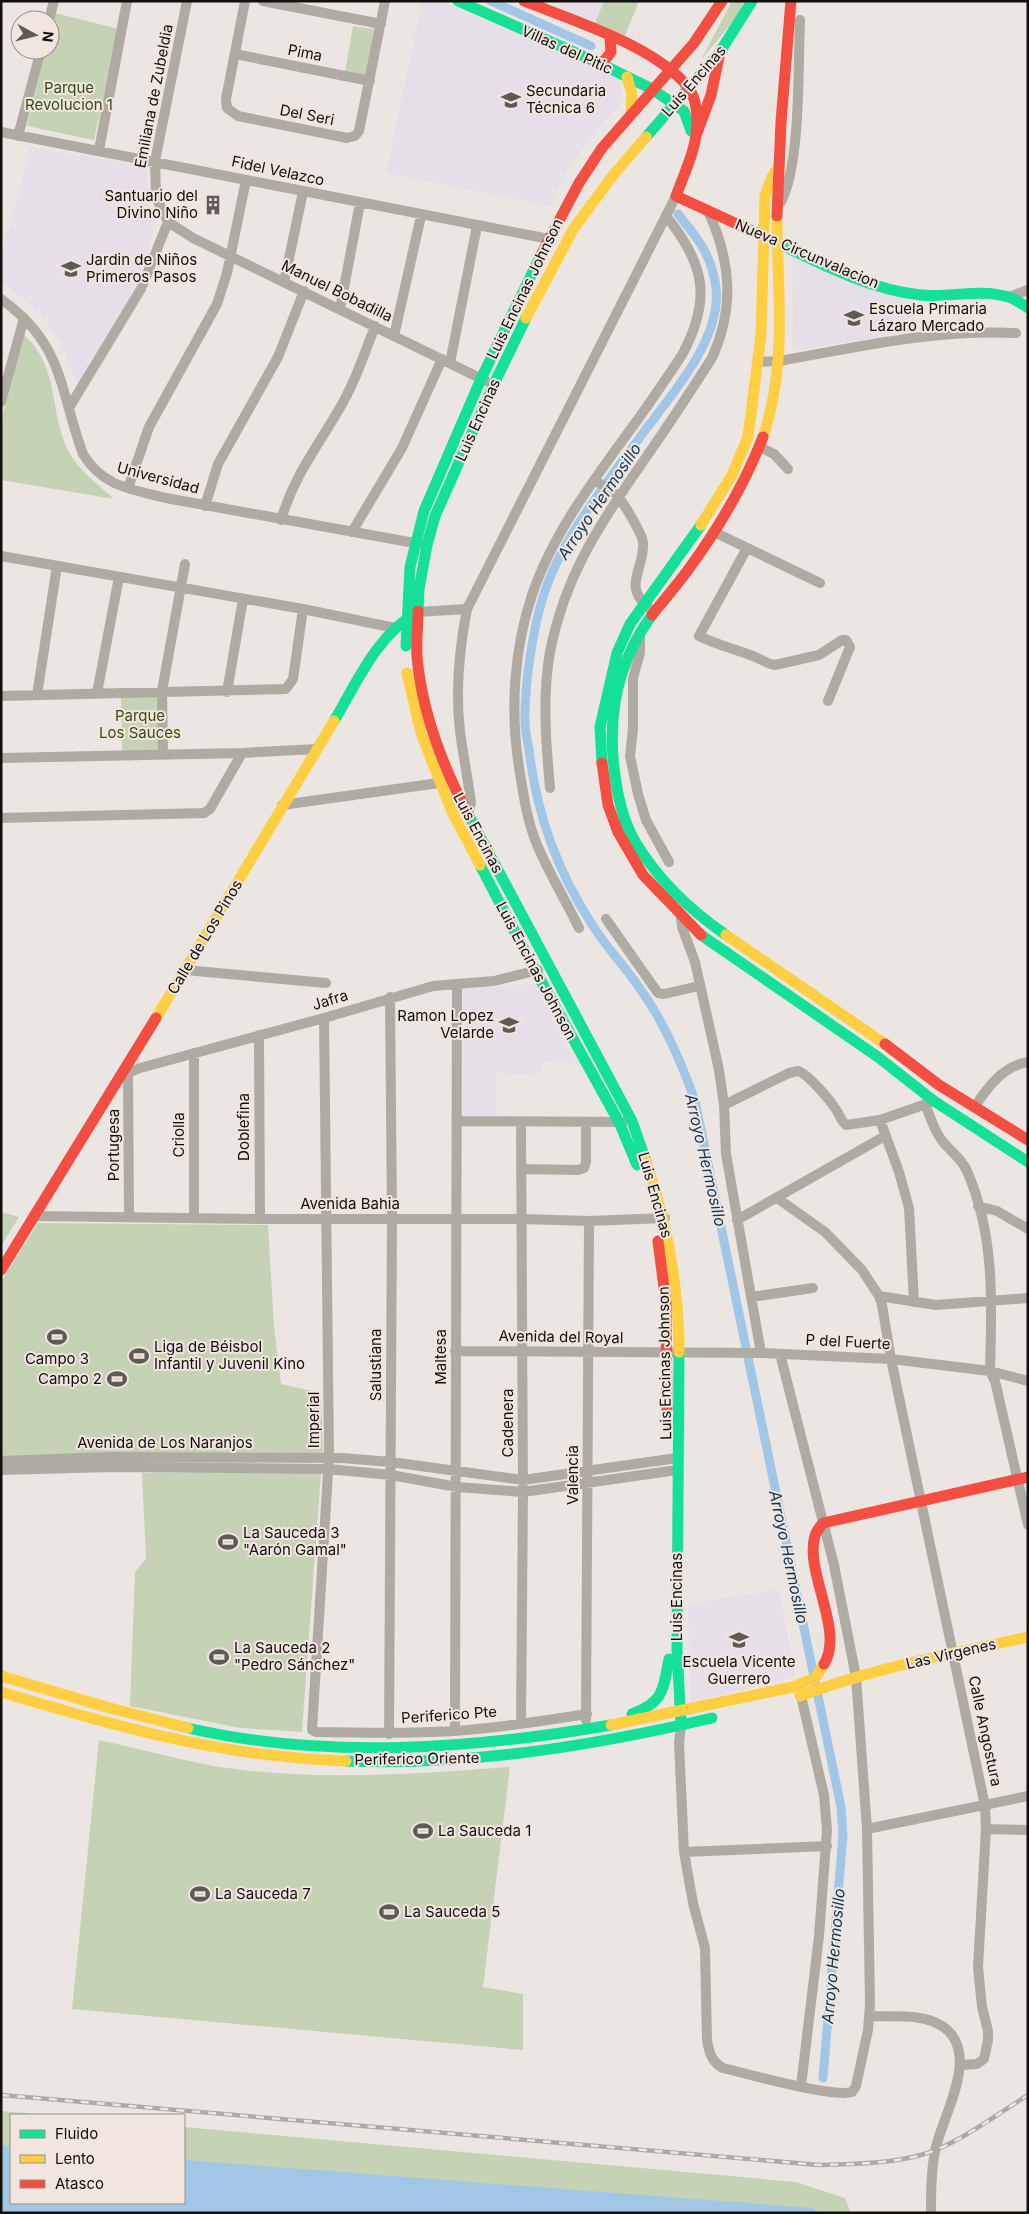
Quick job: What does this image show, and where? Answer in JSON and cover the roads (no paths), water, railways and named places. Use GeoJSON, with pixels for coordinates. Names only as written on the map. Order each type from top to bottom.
{"type":"FeatureCollection","features":[{"type":"Feature","properties":{"kind":"main road","name":"Villas del Pitic"},"geometry":{"type":"LineString","coordinates":[[458,1],[599,63],[652,89],[674,104],[687,116],[691,130],[691,147]]}},
{"type":"Feature","properties":{"kind":"main road","name":"Villas del Pitic"},"geometry":{"type":"LineString","coordinates":[[524,1],[610,38],[669,70],[688,87]]}},
{"type":"Feature","properties":{"kind":"main road","name":"Luis Encinas Johnson"},"geometry":{"type":"LineString","coordinates":[[667,1422],[666,1303],[659,1218],[619,1122],[535,971],[457,824],[439,784],[420,734],[407,674],[407,588],[414,544],[430,496],[482,378],[568,201],[602,169],[614,154],[631,113],[694,43],[722,1]]}},
{"type":"Feature","properties":{"kind":"main road","name":"Luis Encinas"},"geometry":{"type":"LineString","coordinates":[[672,1458],[678,1354],[678,1302],[674,1267],[659,1218],[651,1174],[632,1121],[457,794],[435,739],[421,688],[417,655],[417,612],[427,545],[438,509],[494,384],[563,246],[587,210],[602,169],[614,154],[674,104],[720,52],[752,1]]}},
{"type":"Feature","properties":{"kind":"main road"},"geometry":{"type":"LineString","coordinates":[[790,1],[779,164],[777,242],[781,316],[780,361],[771,412],[760,446],[741,487],[714,532],[640,632],[622,672],[614,708],[612,739],[615,786],[626,824],[637,845],[659,876],[692,912],[733,942],[898,1052],[937,1083],[1028,1140]]}},
{"type":"Feature","properties":{"kind":"main road"},"geometry":{"type":"LineString","coordinates":[[599,63],[605,60],[611,52],[610,38]]}},
{"type":"Feature","properties":{"kind":"main road"},"geometry":{"type":"LineString","coordinates":[[676,196],[691,147],[711,95],[720,52]]}},
{"type":"Feature","properties":{"kind":"main road"},"geometry":{"type":"LineString","coordinates":[[627,77],[632,94],[631,113]]}},
{"type":"Feature","properties":{"kind":"main road"},"geometry":{"type":"LineString","coordinates":[[688,87],[696,112],[697,133]]}},
{"type":"Feature","properties":{"kind":"main road"},"geometry":{"type":"LineString","coordinates":[[779,164],[767,188],[763,236],[763,317],[751,420],[741,456],[732,474],[690,543],[644,604],[623,638],[614,660],[606,690],[600,727],[603,779],[608,804],[618,832],[643,875],[681,917],[721,950],[878,1057],[930,1102],[1028,1162]]}},
{"type":"Feature","properties":{"kind":"main road","name":"Nueva Circunvalacion"},"geometry":{"type":"LineString","coordinates":[[676,196],[868,283],[896,291],[921,295],[981,293],[1009,297],[1028,308]]}},
{"type":"Feature","properties":{"kind":"main road","name":"Calle de Los Pinos"},"geometry":{"type":"LineString","coordinates":[[1,1270],[126,1073],[282,805],[382,645],[406,617],[417,612]]}},
{"type":"Feature","properties":{"kind":"main road"},"geometry":{"type":"LineString","coordinates":[[824,1021],[833,1008]]}},
{"type":"Feature","properties":{"kind":"main road","name":"Luis Encinas Johnson"},"geometry":{"type":"LineString","coordinates":[[667,1441],[672,1458],[669,1659],[675,1714]]}},
{"type":"Feature","properties":{"kind":"main road","name":"Luis Encinas"},"geometry":{"type":"LineString","coordinates":[[672,1470],[677,1649],[676,1727]]}},
{"type":"Feature","properties":{"kind":"main road"},"geometry":{"type":"LineString","coordinates":[[823,1522],[920,1499],[1022,1478]]}},
{"type":"Feature","properties":{"kind":"main road","name":"Periferico Oriente"},"geometry":{"type":"LineString","coordinates":[[1,1676],[159,1722],[222,1735],[276,1742],[388,1748],[505,1740],[591,1729],[675,1714],[793,1687],[813,1679],[828,1659],[830,1648],[813,1545],[816,1530],[823,1522]]}},
{"type":"Feature","properties":{"kind":"main road","name":"Las Virgenes"},"geometry":{"type":"LineString","coordinates":[[801,1696],[875,1671],[1028,1637]]}},
{"type":"Feature","properties":{"kind":"main road"},"geometry":{"type":"LineString","coordinates":[[591,1729],[651,1706],[659,1700],[669,1659]]}},
{"type":"Feature","properties":{"kind":"main road","name":"Periferico Oriente"},"geometry":{"type":"LineString","coordinates":[[1,1692],[152,1735],[239,1752],[306,1760],[389,1761],[466,1759],[512,1755],[676,1727],[725,1715]]}},
{"type":"Feature","properties":{"kind":"main road"},"geometry":{"type":"LineString","coordinates":[[770,1704],[801,1696]]}},
{"type":"Feature","properties":{"kind":"street"},"geometry":{"type":"LineString","coordinates":[[99,150],[127,1]]}},
{"type":"Feature","properties":{"kind":"street","name":"Emiliana de Zubeldia"},"geometry":{"type":"LineString","coordinates":[[168,222],[156,197],[155,161],[187,1]]}},
{"type":"Feature","properties":{"kind":"street","name":"Del Seri"},"geometry":{"type":"LineString","coordinates":[[245,1],[226,99],[227,108],[238,116],[351,138],[359,131],[386,1]]}},
{"type":"Feature","properties":{"kind":"street"},"geometry":{"type":"LineString","coordinates":[[263,1],[381,24]]}},
{"type":"Feature","properties":{"kind":"street"},"geometry":{"type":"LineString","coordinates":[[779,205],[785,191],[793,148],[800,20]]}},
{"type":"Feature","properties":{"kind":"street","name":"Pima"},"geometry":{"type":"LineString","coordinates":[[234,54],[370,81]]}},
{"type":"Feature","properties":{"kind":"street"},"geometry":{"type":"LineString","coordinates":[[18,136],[38,60]]}},
{"type":"Feature","properties":{"kind":"street","name":"Fidel Velazco"},"geometry":{"type":"LineString","coordinates":[[1,132],[155,161],[421,216],[549,239]]}},
{"type":"Feature","properties":{"kind":"street"},"geometry":{"type":"LineString","coordinates":[[128,488],[149,427],[216,304],[231,256],[246,180]]}},
{"type":"Feature","properties":{"kind":"street"},"geometry":{"type":"LineString","coordinates":[[284,282],[303,192]]}},
{"type":"Feature","properties":{"kind":"street"},"geometry":{"type":"LineString","coordinates":[[468,814],[471,803],[460,728],[458,676],[459,650],[467,609],[676,196]]}},
{"type":"Feature","properties":{"kind":"street"},"geometry":{"type":"LineString","coordinates":[[340,309],[360,203]]}},
{"type":"Feature","properties":{"kind":"street"},"geometry":{"type":"LineString","coordinates":[[550,788],[545,738],[546,690],[550,653],[556,624],[573,575],[590,541],[618,496],[712,358],[724,326],[728,293],[726,271],[722,247],[708,211]]}},
{"type":"Feature","properties":{"kind":"street"},"geometry":{"type":"LineString","coordinates":[[394,336],[421,216]]}},
{"type":"Feature","properties":{"kind":"street"},"geometry":{"type":"LineString","coordinates":[[579,928],[538,846],[524,799],[515,744],[514,701],[523,628],[532,594],[559,535],[594,480],[692,338],[701,296],[697,265],[688,246],[666,216]]}},
{"type":"Feature","properties":{"kind":"street"},"geometry":{"type":"LineString","coordinates":[[69,408],[141,289],[168,222]]}},
{"type":"Feature","properties":{"kind":"street","name":"Manuel Bobadilla"},"geometry":{"type":"LineString","coordinates":[[168,222],[193,238],[494,384]]}},
{"type":"Feature","properties":{"kind":"street"},"geometry":{"type":"LineString","coordinates":[[352,532],[402,448],[446,361],[477,226]]}},
{"type":"Feature","properties":{"kind":"street"},"geometry":{"type":"LineString","coordinates":[[1009,297],[1028,290]]}},
{"type":"Feature","properties":{"kind":"street"},"geometry":{"type":"LineString","coordinates":[[205,506],[218,464],[278,357],[304,291]]}},
{"type":"Feature","properties":{"kind":"street","name":"Universidad"},"geometry":{"type":"LineString","coordinates":[[1,299],[24,318],[42,338],[53,357],[75,434],[83,454],[91,468],[105,479],[128,488],[205,506],[427,545]]}},
{"type":"Feature","properties":{"kind":"street"},"geometry":{"type":"LineString","coordinates":[[1,402],[24,318]]}},
{"type":"Feature","properties":{"kind":"street"},"geometry":{"type":"LineString","coordinates":[[282,520],[293,486],[339,410],[375,326]]}},
{"type":"Feature","properties":{"kind":"street"},"geometry":{"type":"LineString","coordinates":[[758,362],[780,361],[930,336],[982,332],[1016,334]]}},
{"type":"Feature","properties":{"kind":"street"},"geometry":{"type":"LineString","coordinates":[[760,446],[774,454],[788,469]]}},
{"type":"Feature","properties":{"kind":"street"},"geometry":{"type":"LineString","coordinates":[[594,480],[618,496],[643,539],[643,551],[635,586],[638,598],[654,613]]}},
{"type":"Feature","properties":{"kind":"street"},"geometry":{"type":"LineString","coordinates":[[714,532],[820,583]]}},
{"type":"Feature","properties":{"kind":"street"},"geometry":{"type":"LineString","coordinates":[[747,548],[699,636],[720,646],[752,656],[768,664],[776,665],[820,655],[842,640],[846,640],[850,647],[828,701]]}},
{"type":"Feature","properties":{"kind":"street"},"geometry":{"type":"LineString","coordinates":[[1,556],[304,609],[395,628]]}},
{"type":"Feature","properties":{"kind":"street"},"geometry":{"type":"LineString","coordinates":[[164,754],[162,692],[185,564]]}},
{"type":"Feature","properties":{"kind":"street"},"geometry":{"type":"LineString","coordinates":[[37,695],[57,566]]}},
{"type":"Feature","properties":{"kind":"street"},"geometry":{"type":"LineString","coordinates":[[97,693],[119,576]]}},
{"type":"Feature","properties":{"kind":"street"},"geometry":{"type":"LineString","coordinates":[[227,692],[243,599]]}},
{"type":"Feature","properties":{"kind":"street"},"geometry":{"type":"LineString","coordinates":[[1,696],[282,690],[289,687],[293,679],[304,609]]}},
{"type":"Feature","properties":{"kind":"street"},"geometry":{"type":"LineString","coordinates":[[417,612],[467,609]]}},
{"type":"Feature","properties":{"kind":"street"},"geometry":{"type":"LineString","coordinates":[[640,632],[640,653],[633,678],[633,729],[630,756],[646,820],[669,862]]}},
{"type":"Feature","properties":{"kind":"street"},"geometry":{"type":"LineString","coordinates":[[1,758],[242,753],[317,749]]}},
{"type":"Feature","properties":{"kind":"street"},"geometry":{"type":"LineString","coordinates":[[1,818],[204,814],[210,809],[242,753]]}},
{"type":"Feature","properties":{"kind":"street"},"geometry":{"type":"LineString","coordinates":[[282,805],[439,784]]}},
{"type":"Feature","properties":{"kind":"street"},"geometry":{"type":"LineString","coordinates":[[681,917],[682,927],[695,962],[719,1070],[724,1105],[726,1154],[761,1353]]}},
{"type":"Feature","properties":{"kind":"street"},"geometry":{"type":"LineString","coordinates":[[606,919],[658,993],[664,994],[700,986]]}},
{"type":"Feature","properties":{"kind":"street","name":"Jafra"},"geometry":{"type":"LineString","coordinates":[[126,1073],[433,986],[494,981],[548,966]]}},
{"type":"Feature","properties":{"kind":"street"},"geometry":{"type":"LineString","coordinates":[[185,970],[326,983]]}},
{"type":"Feature","properties":{"kind":"street","name":"Maltesa"},"geometry":{"type":"LineString","coordinates":[[455,1731],[457,984]]}},
{"type":"Feature","properties":{"kind":"street","name":"Salustiana"},"geometry":{"type":"LineString","coordinates":[[388,1734],[392,1218],[390,997]]}},
{"type":"Feature","properties":{"kind":"street","name":"Imperial"},"geometry":{"type":"LineString","coordinates":[[312,1730],[329,1458],[324,1018]]}},
{"type":"Feature","properties":{"kind":"street","name":"Doblefina"},"geometry":{"type":"LineString","coordinates":[[259,1035],[260,1219]]}},
{"type":"Feature","properties":{"kind":"street","name":"Criolla"},"geometry":{"type":"LineString","coordinates":[[194,1053],[194,1217]]}},
{"type":"Feature","properties":{"kind":"street"},"geometry":{"type":"LineString","coordinates":[[975,1106],[997,1078],[1014,1067],[1028,1062]]}},
{"type":"Feature","properties":{"kind":"street"},"geometry":{"type":"LineString","coordinates":[[724,1105],[789,1073],[798,1071],[806,1075],[834,1106],[842,1122],[846,1124],[880,1120],[930,1102],[941,1140],[963,1163],[978,1206],[990,1258],[992,1301],[990,1371],[995,1382],[1022,1478],[1028,1525]]}},
{"type":"Feature","properties":{"kind":"street","name":"Portugesa"},"geometry":{"type":"LineString","coordinates":[[126,1073],[129,1217]]}},
{"type":"Feature","properties":{"kind":"street"},"geometry":{"type":"LineString","coordinates":[[880,1120],[899,1172],[909,1208],[914,1302]]}},
{"type":"Feature","properties":{"kind":"street"},"geometry":{"type":"LineString","coordinates":[[457,1121],[632,1121]]}},
{"type":"Feature","properties":{"kind":"street","name":"Cadenera"},"geometry":{"type":"LineString","coordinates":[[521,1122],[523,1480],[521,1724]]}},
{"type":"Feature","properties":{"kind":"street"},"geometry":{"type":"LineString","coordinates":[[522,1169],[578,1170],[584,1168],[586,1162],[586,1122]]}},
{"type":"Feature","properties":{"kind":"street"},"geometry":{"type":"LineString","coordinates":[[737,1220],[886,1136]]}},
{"type":"Feature","properties":{"kind":"street","name":"Calle Angostura"},"geometry":{"type":"LineString","coordinates":[[777,1198],[818,1226],[862,1270],[879,1296],[884,1313],[891,1358],[985,1806],[986,1829],[978,1967],[981,2000],[988,2040],[984,2059],[977,2064],[960,2065]]}},
{"type":"Feature","properties":{"kind":"street"},"geometry":{"type":"LineString","coordinates":[[978,1206],[997,1211],[1028,1229]]}},
{"type":"Feature","properties":{"kind":"street","name":"Avenida Bahia"},"geometry":{"type":"LineString","coordinates":[[36,1216],[589,1221],[659,1218]]}},
{"type":"Feature","properties":{"kind":"street","name":"Valencia"},"geometry":{"type":"LineString","coordinates":[[589,1221],[587,1714],[591,1729]]}},
{"type":"Feature","properties":{"kind":"street"},"geometry":{"type":"LineString","coordinates":[[752,1298],[812,1288]]}},
{"type":"Feature","properties":{"kind":"street"},"geometry":{"type":"LineString","coordinates":[[879,1296],[914,1302],[951,1305],[1028,1298]]}},
{"type":"Feature","properties":{"kind":"street","name":"Avenida del Royal"},"geometry":{"type":"LineString","coordinates":[[456,1351],[666,1353]]}},
{"type":"Feature","properties":{"kind":"street","name":"P del Fuerte"},"geometry":{"type":"LineString","coordinates":[[666,1353],[761,1353],[891,1358],[990,1371],[1028,1381]]}},
{"type":"Feature","properties":{"kind":"street"},"geometry":{"type":"LineString","coordinates":[[676,1727],[679,1743],[684,1852],[693,1903],[705,1948],[708,2040],[712,2060],[724,2068],[821,2091],[852,2092],[856,2086],[870,2016],[867,1829],[856,1676],[834,1566],[780,1354]]}},
{"type":"Feature","properties":{"kind":"street"},"geometry":{"type":"LineString","coordinates":[[329,1458],[391,1462],[523,1480],[672,1470]]}},
{"type":"Feature","properties":{"kind":"street","name":"Avenida de Los Naranjos"},"geometry":{"type":"LineString","coordinates":[[1,1461],[142,1462],[329,1458]]}},
{"type":"Feature","properties":{"kind":"street"},"geometry":{"type":"LineString","coordinates":[[328,1469],[391,1475],[457,1487],[523,1492],[672,1458]]}},
{"type":"Feature","properties":{"kind":"street","name":"Avenida de Los Naranjos"},"geometry":{"type":"LineString","coordinates":[[1,1470],[142,1462],[328,1469]]}},
{"type":"Feature","properties":{"kind":"street"},"geometry":{"type":"LineString","coordinates":[[801,1696],[824,1795],[827,1846],[819,1936],[801,2086]]}},
{"type":"Feature","properties":{"kind":"street","name":"Periferico Pte"},"geometry":{"type":"LineString","coordinates":[[312,1730],[316,1732],[388,1734],[455,1731],[587,1714]]}},
{"type":"Feature","properties":{"kind":"street"},"geometry":{"type":"LineString","coordinates":[[867,1829],[1028,1796]]}},
{"type":"Feature","properties":{"kind":"street"},"geometry":{"type":"LineString","coordinates":[[986,1829],[1028,1830]]}},
{"type":"Feature","properties":{"kind":"street"},"geometry":{"type":"LineString","coordinates":[[684,1852],[827,1846]]}},
{"type":"Feature","properties":{"kind":"street"},"geometry":{"type":"LineString","coordinates":[[870,2016],[920,2019],[943,2026],[955,2042],[960,2065],[954,2093],[935,2150],[931,2213]]}},
{"type":"Feature","properties":{"kind":"water"},"geometry":{"type":"Polygon","coordinates":[[[1,2145],[10,2146],[10,2204],[185,2204],[185,2160],[813,2208],[820,2213],[1,2213],[1,2145]]]}},
{"type":"Feature","properties":{"kind":"waterway","name":"Arroyo Hermosillo"},"geometry":{"type":"LineString","coordinates":[[491,1],[591,46]]}},
{"type":"Feature","properties":{"kind":"waterway","name":"Arroyo Hermosillo"},"geometry":{"type":"LineString","coordinates":[[678,214],[703,248],[714,276],[716,288],[715,309],[710,330],[689,370],[596,498],[559,557],[543,597],[536,624],[528,672],[525,724],[537,797],[550,842],[559,863],[593,926],[633,978],[656,1013],[678,1056],[695,1101],[841,1807],[843,1835],[823,2078]]}},
{"type":"Feature","properties":{"kind":"railway"},"geometry":{"type":"LineString","coordinates":[[1,2095],[819,2165],[883,2162],[921,2155],[962,2137],[1028,2095]]}},
{"type":"Feature","properties":{"kind":"place","name":"Secundaria Técnica 6"},"geometry":{"type":"Point","coordinates":[511,100]}},
{"type":"Feature","properties":{"kind":"place","name":"Santuario del Divino Niño"},"geometry":{"type":"Point","coordinates":[213,205]}},
{"type":"Feature","properties":{"kind":"place","name":"Jardin de Niños Primeros Pasos"},"geometry":{"type":"Point","coordinates":[71,269]}},
{"type":"Feature","properties":{"kind":"place","name":"Escuela Primaria Lázaro Mercado"},"geometry":{"type":"Point","coordinates":[854,318]}},
{"type":"Feature","properties":{"kind":"place","name":"Ramon Lopez Velarde"},"geometry":{"type":"Point","coordinates":[509,1025]}},
{"type":"Feature","properties":{"kind":"place","name":"Campo 3"},"geometry":{"type":"Point","coordinates":[57,1337]}},
{"type":"Feature","properties":{"kind":"place","name":"Liga de Béisbol Infantil y Juvenil Kino"},"geometry":{"type":"Point","coordinates":[139,1356]}},
{"type":"Feature","properties":{"kind":"place","name":"Campo 2"},"geometry":{"type":"Point","coordinates":[117,1379]}},
{"type":"Feature","properties":{"kind":"place","name":"La Sauceda 3 \"Aarón Gamal\""},"geometry":{"type":"Point","coordinates":[228,1542]}},
{"type":"Feature","properties":{"kind":"place","name":"Escuela Vicente Guerrero"},"geometry":{"type":"Point","coordinates":[739,1640]}},
{"type":"Feature","properties":{"kind":"place","name":"La Sauceda 2 \"Pedro Sánchez\""},"geometry":{"type":"Point","coordinates":[219,1657]}},
{"type":"Feature","properties":{"kind":"place","name":"La Sauceda 1"},"geometry":{"type":"Point","coordinates":[423,1831]}},
{"type":"Feature","properties":{"kind":"place","name":"La Sauceda 7"},"geometry":{"type":"Point","coordinates":[200,1894]}},
{"type":"Feature","properties":{"kind":"place","name":"La Sauceda 5"},"geometry":{"type":"Point","coordinates":[389,1912]}},
{"type":"Feature","properties":{"kind":"park label","name":"Parque Revolucion 1"},"geometry":{"type":"Point","coordinates":[69,96]}},
{"type":"Feature","properties":{"kind":"park label","name":"Parque Los Sauces"},"geometry":{"type":"Point","coordinates":[140,724]}}]}
